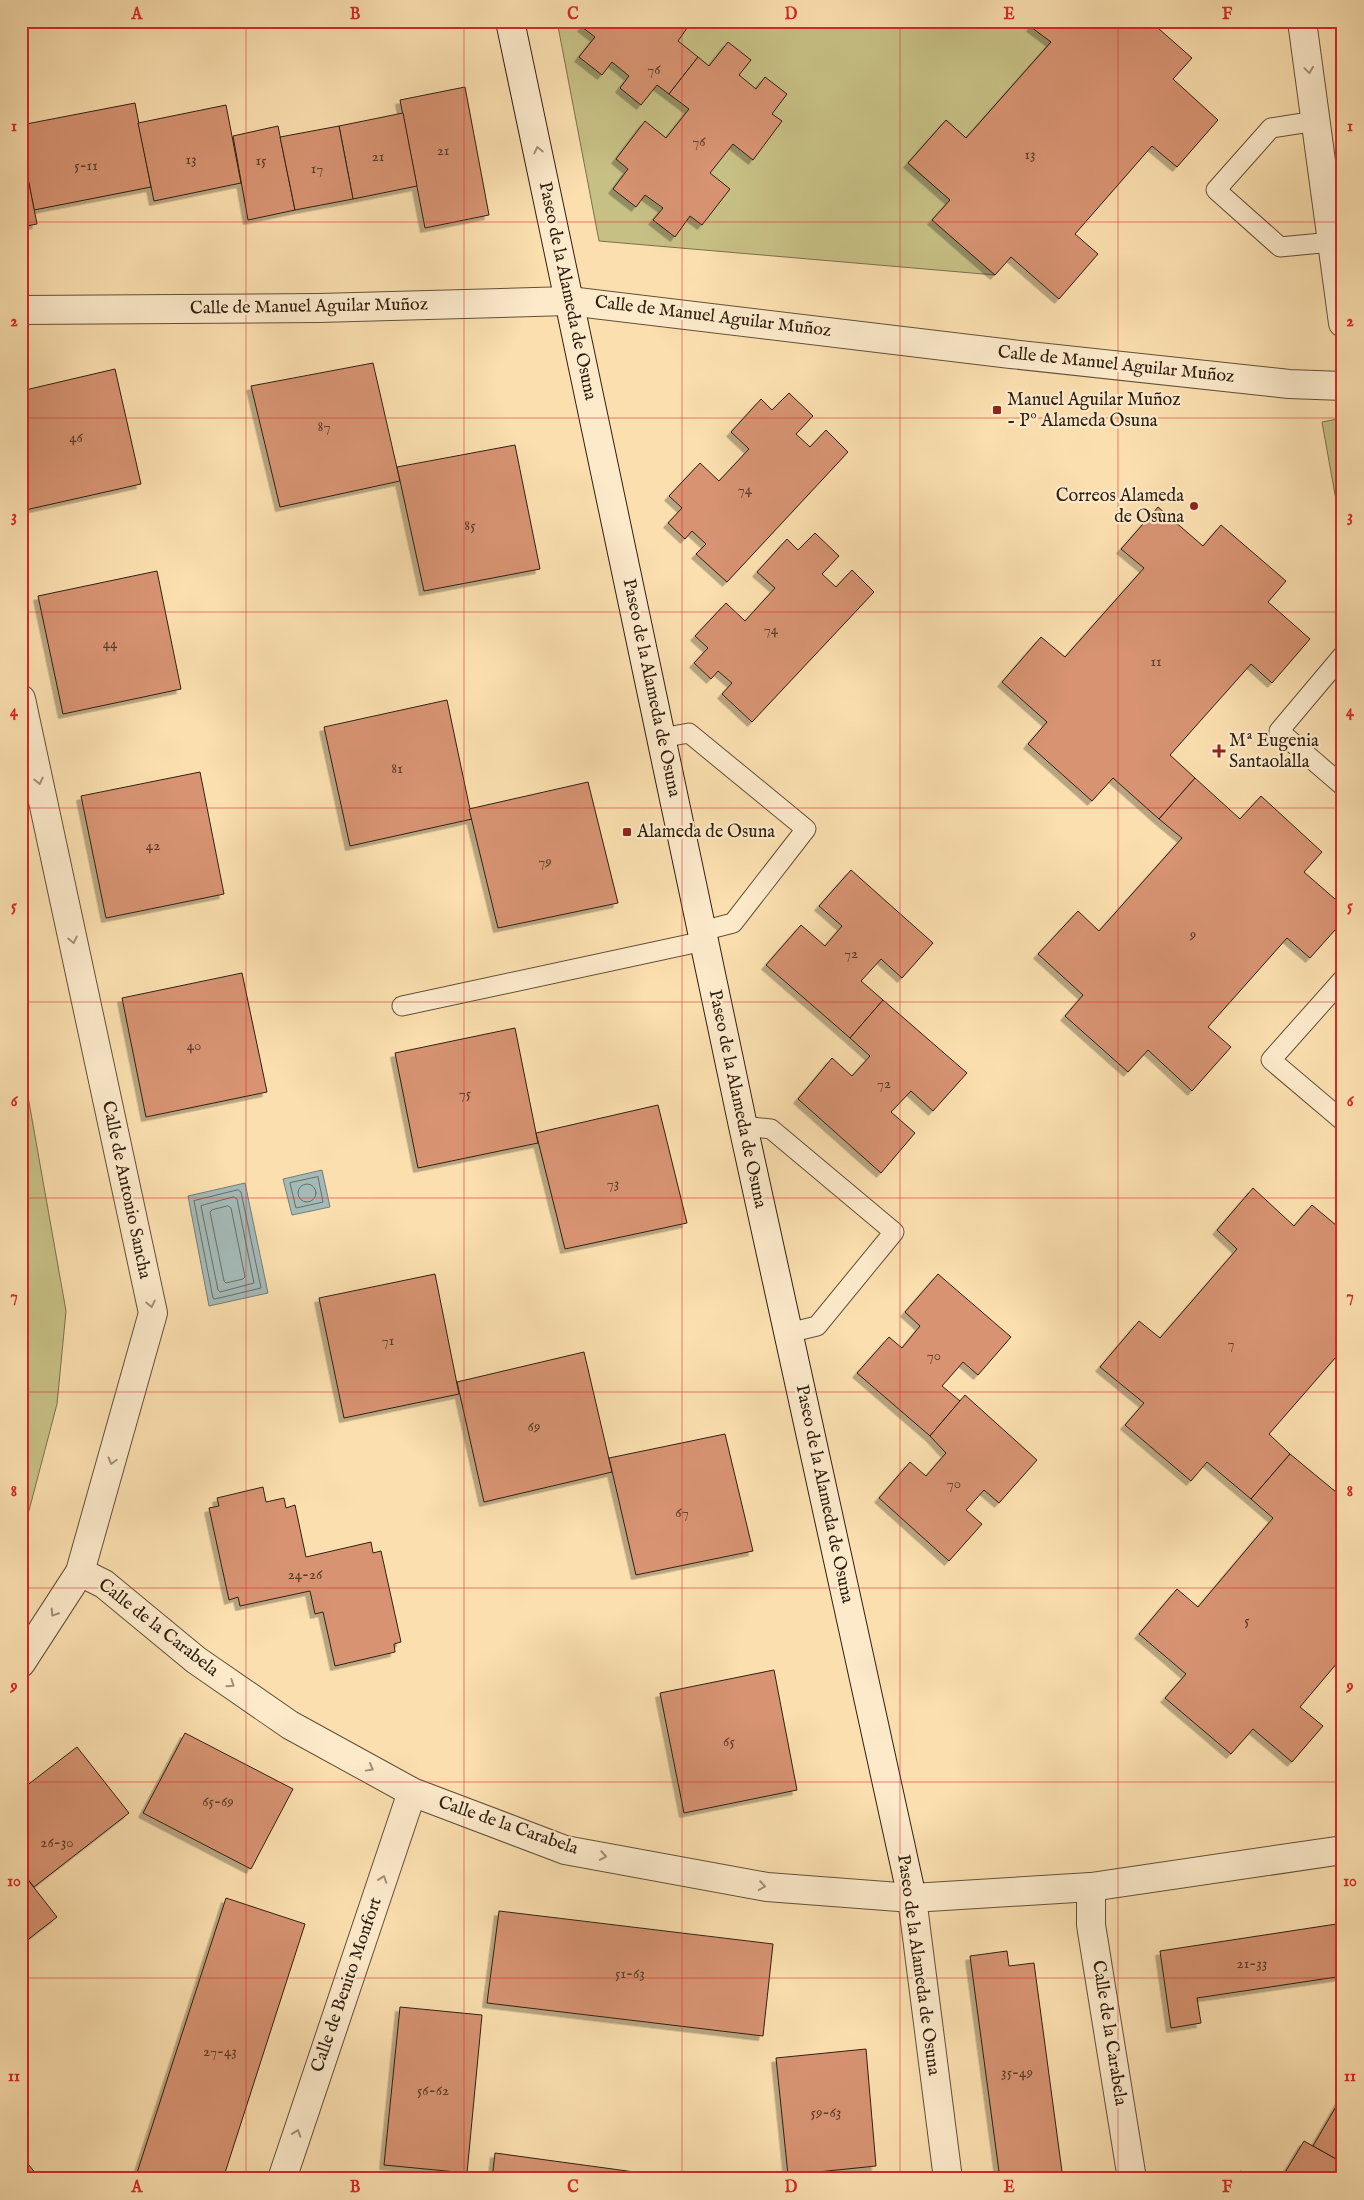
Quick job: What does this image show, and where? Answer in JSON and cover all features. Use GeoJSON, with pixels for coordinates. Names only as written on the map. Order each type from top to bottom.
{"type":"FeatureCollection","features":[{"type":"Feature","properties":{"kind":"street","name":"Paseo de la Alameda de Osuna"},"geometry":{"type":"LineString","coordinates":[[510,21],[743,1126],[912,1898],[948,2179]]}},
{"type":"Feature","properties":{"kind":"street"},"geometry":{"type":"LineString","coordinates":[[1302,21],[1343,323]]}},
{"type":"Feature","properties":{"kind":"street","name":"Calle de Manuel Aguilar Muñoz"},"geometry":{"type":"LineString","coordinates":[[21,310],[319,308],[570,301],[1021,355],[1289,384],[1343,386]]}},
{"type":"Feature","properties":{"kind":"street","name":"Calle de Antonio Sancha"},"geometry":{"type":"LineString","coordinates":[[21,699],[153,1313],[80,1572],[21,1663]]}},
{"type":"Feature","properties":{"kind":"street","name":"Calle de la Carabela"},"geometry":{"type":"LineString","coordinates":[[80,1572],[104,1584],[196,1660],[290,1724],[412,1792],[565,1850],[767,1887],[912,1898],[1091,1886],[1343,1850]]}},
{"type":"Feature","properties":{"kind":"street","name":"Calle de Benito Monfort"},"geometry":{"type":"LineString","coordinates":[[282,2179],[412,1792]]}},
{"type":"Feature","properties":{"kind":"street","name":"Calle de la Carabela"},"geometry":{"type":"LineString","coordinates":[[1091,1886],[1091,1925],[1132,2179]]}},
{"type":"Feature","properties":{"kind":"lane"},"geometry":{"type":"LineString","coordinates":[[1316,121],[1271,128],[1216,190],[1280,247],[1332,242]]}},
{"type":"Feature","properties":{"kind":"lane"},"geometry":{"type":"LineString","coordinates":[[1343,655],[1280,731],[1343,786]]}},
{"type":"Feature","properties":{"kind":"lane"},"geometry":{"type":"LineString","coordinates":[[402,1006],[703,936],[733,923],[806,829],[690,733],[661,738]]}},
{"type":"Feature","properties":{"kind":"lane"},"geometry":{"type":"LineString","coordinates":[[1343,979],[1272,1060],[1343,1121]]}},
{"type":"Feature","properties":{"kind":"lane"},"geometry":{"type":"LineString","coordinates":[[743,1126],[771,1129],[894,1232],[817,1326],[788,1333]]}},
{"type":"Feature","properties":{"kind":"shaded area"},"geometry":{"type":"Polygon","coordinates":[[[557,21],[1027,21],[1051,42],[966,138],[946,120],[908,163],[950,200],[933,220],[995,275],[599,241],[557,21]]]}},
{"type":"Feature","properties":{"kind":"shaded area"},"geometry":{"type":"Polygon","coordinates":[[[1343,418],[1343,539],[1322,422],[1343,418]]]}},
{"type":"Feature","properties":{"kind":"shaded area"},"geometry":{"type":"Polygon","coordinates":[[[21,1057],[66,1311],[57,1404],[21,1541],[21,1057]]]}},
{"type":"Feature","properties":{"kind":"water"},"geometry":{"type":"Polygon","coordinates":[[[322,1170],[330,1207],[292,1215],[283,1179],[322,1170]]]}},
{"type":"Feature","properties":{"kind":"water"},"geometry":{"type":"Polygon","coordinates":[[[245,1183],[268,1293],[209,1306],[188,1196],[245,1183]]]}},
{"type":"Feature","properties":{"kind":"building"},"geometry":{"type":"Polygon","coordinates":[[[587,21],[692,21],[678,41],[698,57],[669,94],[657,85],[641,105],[620,88],[629,76],[612,62],[602,75],[579,57],[595,37],[582,27],[587,21]]]}},
{"type":"Feature","properties":{"kind":"building"},"geometry":{"type":"Polygon","coordinates":[[[1036,21],[1150,21],[1192,58],[1173,79],[1218,120],[1177,167],[1152,146],[1075,234],[1098,254],[1059,299],[1011,257],[995,275],[932,220],[950,200],[908,163],[946,120],[966,138],[1051,42],[1031,27],[1036,21]]]}},
{"type":"Feature","properties":{"kind":"building"},"geometry":{"type":"Polygon","coordinates":[[[728,42],[751,60],[739,75],[756,89],[765,77],[787,94],[772,114],[782,121],[753,160],[733,144],[710,173],[730,189],[702,225],[690,216],[675,237],[653,220],[663,208],[645,195],[636,207],[613,189],[628,169],[616,159],[645,121],[666,138],[689,109],[669,94],[698,57],[709,66],[728,42]]]}},
{"type":"Feature","properties":{"kind":"building"},"geometry":{"type":"Polygon","coordinates":[[[465,87],[489,215],[425,228],[400,100],[465,87]]]}},
{"type":"Feature","properties":{"kind":"building"},"geometry":{"type":"Polygon","coordinates":[[[135,103],[151,187],[34,210],[21,143],[21,125],[135,103]]]}},
{"type":"Feature","properties":{"kind":"building"},"geometry":{"type":"Polygon","coordinates":[[[226,105],[241,183],[154,201],[138,123],[226,105]]]}},
{"type":"Feature","properties":{"kind":"building"},"geometry":{"type":"Polygon","coordinates":[[[403,113],[417,186],[353,199],[339,126],[403,113]]]}},
{"type":"Feature","properties":{"kind":"building"},"geometry":{"type":"Polygon","coordinates":[[[278,126],[295,210],[248,220],[233,136],[278,126]]]}},
{"type":"Feature","properties":{"kind":"building"},"geometry":{"type":"Polygon","coordinates":[[[339,126],[353,199],[295,210],[280,137],[339,126]]]}},
{"type":"Feature","properties":{"kind":"building"},"geometry":{"type":"Polygon","coordinates":[[[21,143],[37,224],[21,227],[21,143]]]}},
{"type":"Feature","properties":{"kind":"building"},"geometry":{"type":"Polygon","coordinates":[[[373,363],[400,481],[280,507],[251,386],[373,363]]]}},
{"type":"Feature","properties":{"kind":"building"},"geometry":{"type":"Polygon","coordinates":[[[115,369],[141,484],[21,511],[21,391],[115,369]]]}},
{"type":"Feature","properties":{"kind":"building"},"geometry":{"type":"Polygon","coordinates":[[[789,393],[813,416],[796,434],[810,447],[826,430],[848,452],[727,582],[696,554],[706,544],[692,531],[685,539],[668,523],[682,508],[669,496],[700,463],[719,481],[749,449],[731,432],[761,399],[772,410],[789,393]]]}},
{"type":"Feature","properties":{"kind":"building"},"geometry":{"type":"Polygon","coordinates":[[[515,445],[540,569],[424,591],[397,467],[515,445]]]}},
{"type":"Feature","properties":{"kind":"building"},"geometry":{"type":"Polygon","coordinates":[[[1158,507],[1203,546],[1221,525],[1286,581],[1268,602],[1310,639],[1272,683],[1251,664],[1170,755],[1195,778],[1159,819],[1113,778],[1092,801],[1028,744],[1047,722],[1002,682],[1041,637],[1065,657],[1144,568],[1121,549],[1158,507]]]}},
{"type":"Feature","properties":{"kind":"building"},"geometry":{"type":"Polygon","coordinates":[[[815,533],[839,556],[822,574],[836,587],[852,570],[874,592],[752,722],[722,694],[732,683],[718,671],[711,679],[694,663],[708,648],[695,636],[726,603],[745,621],[775,588],[757,572],[787,539],[798,550],[815,533]]]}},
{"type":"Feature","properties":{"kind":"building"},"geometry":{"type":"Polygon","coordinates":[[[157,571],[181,689],[63,714],[38,596],[157,571]]]}},
{"type":"Feature","properties":{"kind":"building"},"geometry":{"type":"Polygon","coordinates":[[[447,700],[472,819],[350,846],[324,727],[447,700]]]}},
{"type":"Feature","properties":{"kind":"building"},"geometry":{"type":"Polygon","coordinates":[[[200,772],[224,894],[106,918],[81,796],[200,772]]]}},
{"type":"Feature","properties":{"kind":"building"},"geometry":{"type":"Polygon","coordinates":[[[1195,778],[1240,819],[1261,796],[1322,852],[1304,872],[1343,906],[1343,921],[1310,958],[1287,938],[1208,1027],[1231,1047],[1192,1091],[1148,1050],[1128,1072],[1065,1016],[1083,995],[1038,954],[1078,911],[1099,931],[1182,838],[1159,819],[1195,778]]]}},
{"type":"Feature","properties":{"kind":"building"},"geometry":{"type":"Polygon","coordinates":[[[588,782],[618,903],[498,928],[469,809],[588,782]]]}},
{"type":"Feature","properties":{"kind":"building"},"geometry":{"type":"Polygon","coordinates":[[[851,870],[933,943],[902,978],[881,959],[861,981],[883,1000],[850,1038],[766,965],[801,925],[825,946],[842,926],[819,906],[851,870]]]}},
{"type":"Feature","properties":{"kind":"building"},"geometry":{"type":"Polygon","coordinates":[[[242,973],[267,1092],[146,1117],[122,998],[242,973]]]}},
{"type":"Feature","properties":{"kind":"building"},"geometry":{"type":"Polygon","coordinates":[[[883,1000],[967,1073],[933,1111],[911,1091],[891,1112],[915,1133],[881,1173],[798,1099],[832,1058],[852,1076],[870,1056],[850,1038],[883,1000]]]}},
{"type":"Feature","properties":{"kind":"building"},"geometry":{"type":"Polygon","coordinates":[[[515,1028],[538,1143],[418,1168],[395,1053],[515,1028]]]}},
{"type":"Feature","properties":{"kind":"building"},"geometry":{"type":"Polygon","coordinates":[[[658,1105],[687,1223],[565,1249],[536,1133],[658,1105]]]}},
{"type":"Feature","properties":{"kind":"building"},"geometry":{"type":"Polygon","coordinates":[[[1253,1188],[1294,1226],[1312,1205],[1343,1231],[1343,1349],[1269,1434],[1290,1454],[1251,1499],[1207,1462],[1191,1481],[1125,1425],[1144,1403],[1100,1367],[1139,1321],[1160,1338],[1237,1249],[1217,1230],[1253,1188]]]}},
{"type":"Feature","properties":{"kind":"building"},"geometry":{"type":"Polygon","coordinates":[[[435,1274],[459,1394],[344,1418],[319,1298],[435,1274]]]}},
{"type":"Feature","properties":{"kind":"building"},"geometry":{"type":"Polygon","coordinates":[[[938,1274],[1011,1337],[978,1375],[963,1362],[942,1386],[960,1401],[930,1436],[857,1373],[889,1337],[902,1348],[920,1326],[905,1312],[938,1274]]]}},
{"type":"Feature","properties":{"kind":"building"},"geometry":{"type":"Polygon","coordinates":[[[584,1352],[612,1472],[484,1502],[457,1382],[584,1352]]]}},
{"type":"Feature","properties":{"kind":"building"},"geometry":{"type":"Polygon","coordinates":[[[965,1395],[1037,1460],[999,1503],[984,1490],[966,1510],[982,1524],[949,1561],[879,1498],[910,1462],[926,1476],[946,1453],[930,1436],[965,1395]]]}},
{"type":"Feature","properties":{"kind":"building"},"geometry":{"type":"Polygon","coordinates":[[[725,1434],[753,1551],[636,1575],[609,1458],[725,1434]]]}},
{"type":"Feature","properties":{"kind":"building"},"geometry":{"type":"Polygon","coordinates":[[[1290,1454],[1336,1492],[1343,1484],[1343,1656],[1300,1707],[1323,1726],[1292,1762],[1253,1729],[1231,1754],[1165,1698],[1186,1674],[1139,1634],[1177,1589],[1198,1607],[1273,1518],[1251,1499],[1290,1454]]]}},
{"type":"Feature","properties":{"kind":"building"},"geometry":{"type":"Polygon","coordinates":[[[263,1487],[266,1502],[284,1498],[286,1508],[295,1505],[306,1557],[371,1542],[373,1553],[381,1551],[401,1642],[394,1644],[395,1652],[335,1666],[323,1612],[315,1614],[310,1591],[240,1606],[238,1597],[229,1600],[209,1508],[219,1506],[217,1498],[263,1487]]]}},
{"type":"Feature","properties":{"kind":"building"},"geometry":{"type":"Polygon","coordinates":[[[774,1670],[797,1790],[684,1813],[660,1693],[774,1670]]]}},
{"type":"Feature","properties":{"kind":"building"},"geometry":{"type":"Polygon","coordinates":[[[185,1733],[293,1789],[251,1869],[143,1813],[185,1733]]]}},
{"type":"Feature","properties":{"kind":"building"},"geometry":{"type":"Polygon","coordinates":[[[77,1747],[129,1813],[34,1887],[21,1871],[21,1790],[77,1747]]]}},
{"type":"Feature","properties":{"kind":"building"},"geometry":{"type":"Polygon","coordinates":[[[21,1871],[57,1917],[21,1945],[21,1871]]]}},
{"type":"Feature","properties":{"kind":"building"},"geometry":{"type":"Polygon","coordinates":[[[226,1898],[305,1924],[223,2179],[135,2179],[226,1898]]]}},
{"type":"Feature","properties":{"kind":"building"},"geometry":{"type":"Polygon","coordinates":[[[499,1911],[773,1944],[763,2036],[487,2003],[499,1911]]]}},
{"type":"Feature","properties":{"kind":"building"},"geometry":{"type":"Polygon","coordinates":[[[1343,1923],[1343,1976],[1197,1998],[1201,2023],[1171,2028],[1160,1951],[1343,1923]]]}},
{"type":"Feature","properties":{"kind":"building"},"geometry":{"type":"Polygon","coordinates":[[[1007,1951],[1009,1966],[1034,1963],[1063,2179],[1000,2179],[970,1956],[1007,1951]]]}},
{"type":"Feature","properties":{"kind":"building"},"geometry":{"type":"Polygon","coordinates":[[[400,2007],[482,2015],[467,2173],[384,2165],[400,2007]]]}},
{"type":"Feature","properties":{"kind":"building"},"geometry":{"type":"Polygon","coordinates":[[[866,2049],[876,2166],[788,2175],[776,2058],[866,2049]]]}},
{"type":"Feature","properties":{"kind":"building"},"geometry":{"type":"Polygon","coordinates":[[[1341,2098],[1343,2099],[1343,2163],[1313,2146],[1341,2098]]]}},
{"type":"Feature","properties":{"kind":"building"},"geometry":{"type":"Polygon","coordinates":[[[1304,2141],[1343,2163],[1341,2179],[1281,2179],[1304,2141]]]}},
{"type":"Feature","properties":{"kind":"building"},"geometry":{"type":"Polygon","coordinates":[[[495,2153],[686,2179],[492,2179],[495,2153]]]}},
{"type":"Feature","properties":{"kind":"building"},"geometry":{"type":"Polygon","coordinates":[[[21,2155],[40,2179],[21,2179],[21,2155]]]}},
{"type":"Feature","properties":{"kind":"building"},"geometry":{"type":"Polygon","coordinates":[[[1240,2171],[1253,2179],[1235,2179],[1240,2171]]]}},
{"type":"Feature","properties":{"kind":"place","name":"Manuel Aguilar Muñoz - Pº Alameda Osuna"},"geometry":{"type":"Point","coordinates":[997,410]}},
{"type":"Feature","properties":{"kind":"place","name":"Correos Alameda de Osuna"},"geometry":{"type":"Point","coordinates":[1194,506]}},
{"type":"Feature","properties":{"kind":"place","name":"Mª Eugenia Santaolalla"},"geometry":{"type":"Point","coordinates":[1219,751]}},
{"type":"Feature","properties":{"kind":"place","name":"Alameda de Osuna"},"geometry":{"type":"Point","coordinates":[627,832]}}]}
